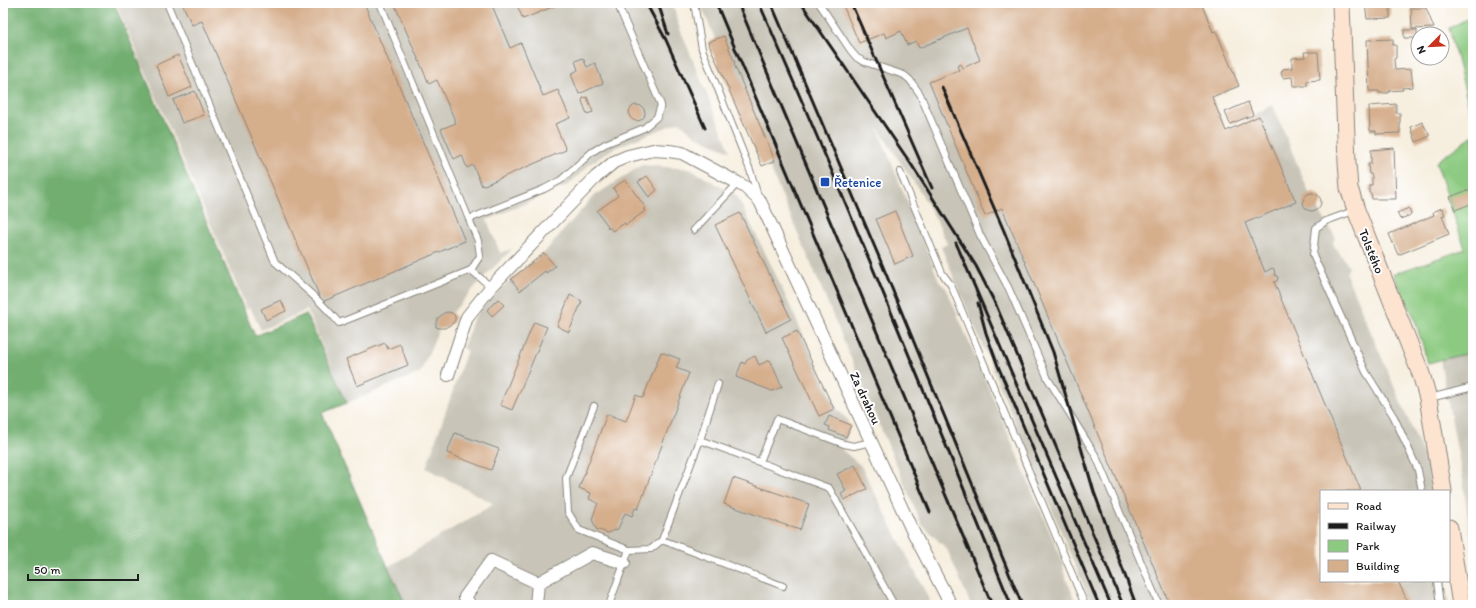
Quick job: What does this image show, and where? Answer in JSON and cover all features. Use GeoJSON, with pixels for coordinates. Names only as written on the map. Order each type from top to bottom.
{"type":"FeatureCollection","features":[{"type":"Feature","properties":{"kind":"street","name":"Tolstého"},"geometry":{"type":"LineString","coordinates":[[1341,3],[1349,188],[1356,210],[1421,374],[1428,398],[1443,490]]}},
{"type":"Feature","properties":{"kind":"street"},"geometry":{"type":"LineString","coordinates":[[448,375],[467,317],[491,286],[596,176],[614,162],[628,156],[654,150],[682,153],[746,187],[760,201]]}},
{"type":"Feature","properties":{"kind":"street","name":"Za drahou"},"geometry":{"type":"LineString","coordinates":[[760,201],[910,528],[951,605]]}},
{"type":"Feature","properties":{"kind":"street"},"geometry":{"type":"LineString","coordinates":[[1450,534],[1461,605]]}},
{"type":"Feature","properties":{"kind":"street"},"geometry":{"type":"LineString","coordinates":[[538,583],[592,553],[624,563]]}},
{"type":"Feature","properties":{"kind":"street"},"geometry":{"type":"LineString","coordinates":[[470,605],[465,597],[491,562],[538,583]]}},
{"type":"Feature","properties":{"kind":"street"},"geometry":{"type":"LineString","coordinates":[[536,605],[538,583]]}},
{"type":"Feature","properties":{"kind":"lane"},"geometry":{"type":"LineString","coordinates":[[167,3],[275,262],[305,288],[339,323],[471,270],[480,256],[478,241],[470,220],[380,3]]}},
{"type":"Feature","properties":{"kind":"lane"},"geometry":{"type":"LineString","coordinates":[[470,220],[544,189],[561,180],[592,152],[605,144],[644,128],[657,117],[661,105],[617,3]]}},
{"type":"Feature","properties":{"kind":"lane"},"geometry":{"type":"LineString","coordinates":[[694,3],[702,49],[750,170],[760,201]]}},
{"type":"Feature","properties":{"kind":"lane"},"geometry":{"type":"LineString","coordinates":[[819,3],[857,58],[865,62],[904,74],[920,94],[980,235],[1009,289],[1048,380],[1096,456],[1159,605]]}},
{"type":"Feature","properties":{"kind":"lane"},"geometry":{"type":"LineString","coordinates":[[900,172],[942,273],[951,285],[1085,605]]}},
{"type":"Feature","properties":{"kind":"lane"},"geometry":{"type":"LineString","coordinates":[[694,230],[738,183]]}},
{"type":"Feature","properties":{"kind":"lane"},"geometry":{"type":"LineString","coordinates":[[1356,210],[1326,221],[1316,228],[1313,255],[1366,372],[1394,417],[1418,470],[1422,490]]}},
{"type":"Feature","properties":{"kind":"lane"},"geometry":{"type":"LineString","coordinates":[[471,270],[491,286]]}},
{"type":"Feature","properties":{"kind":"lane"},"geometry":{"type":"LineString","coordinates":[[594,406],[566,478],[568,512],[579,530],[629,550],[651,549],[662,540],[700,440],[718,384]]}},
{"type":"Feature","properties":{"kind":"lane"},"geometry":{"type":"LineString","coordinates":[[1428,398],[1473,387]]}},
{"type":"Feature","properties":{"kind":"lane"},"geometry":{"type":"LineString","coordinates":[[760,462],[777,419],[844,444],[854,446],[871,442]]}},
{"type":"Feature","properties":{"kind":"lane"},"geometry":{"type":"LineString","coordinates":[[700,440],[829,488],[894,605]]}},
{"type":"Feature","properties":{"kind":"lane"},"geometry":{"type":"LineString","coordinates":[[662,540],[783,586]]}},
{"type":"Feature","properties":{"kind":"lane"},"geometry":{"type":"LineString","coordinates":[[609,605],[629,550]]}},
{"type":"Feature","properties":{"kind":"lane"},"geometry":{"type":"LineString","coordinates":[[1437,582],[1440,605]]}},
{"type":"Feature","properties":{"kind":"shaded area"},"geometry":{"type":"Polygon","coordinates":[[[116,3],[673,3],[678,24],[730,151],[696,136],[679,122],[614,148],[591,163],[568,185],[487,220],[500,253],[512,249],[482,279],[452,313],[455,320],[453,323],[445,328],[439,329],[420,373],[347,403],[307,310],[261,330],[250,307],[247,309],[116,3]]]}},
{"type":"Feature","properties":{"kind":"shaded area"},"geometry":{"type":"Polygon","coordinates":[[[700,3],[1201,3],[1213,32],[1216,31],[1239,86],[1212,97],[1226,130],[1255,118],[1253,115],[1273,105],[1309,193],[1318,195],[1321,202],[1318,209],[1336,238],[1333,241],[1334,246],[1349,266],[1346,274],[1428,466],[1431,490],[1320,490],[1320,582],[1445,582],[1449,605],[1092,605],[941,247],[947,244],[937,221],[921,193],[877,127],[940,283],[946,288],[1063,563],[1064,573],[1077,605],[971,605],[947,549],[922,525],[700,3]]]}},
{"type":"Feature","properties":{"kind":"shaded area"},"geometry":{"type":"Polygon","coordinates":[[[642,165],[690,169],[737,196],[774,271],[837,409],[848,420],[847,423],[851,425],[842,450],[861,466],[932,605],[406,605],[388,567],[494,504],[426,468],[467,350],[463,348],[473,320],[480,309],[511,279],[544,253],[596,193],[599,193],[642,165]]]}},
{"type":"Feature","properties":{"kind":"shaded area"},"geometry":{"type":"Polygon","coordinates":[[[1473,352],[1473,559],[1463,480],[1440,360],[1473,352]]]}},
{"type":"Feature","properties":{"kind":"green space"},"geometry":{"type":"Polygon","coordinates":[[[3,3],[114,3],[255,336],[306,314],[347,403],[322,413],[388,567],[406,605],[3,605],[3,3]]]}},
{"type":"Feature","properties":{"kind":"green space"},"geometry":{"type":"Polygon","coordinates":[[[1473,16],[1473,123],[1450,32],[1450,28],[1473,16]]]}},
{"type":"Feature","properties":{"kind":"green space"},"geometry":{"type":"Polygon","coordinates":[[[1473,135],[1473,352],[1428,363],[1414,317],[1393,274],[1465,249],[1436,162],[1473,135]]]}},
{"type":"Feature","properties":{"kind":"building"},"geometry":{"type":"Polygon","coordinates":[[[182,3],[364,3],[465,241],[322,302],[202,21],[192,25],[182,3]]]}},
{"type":"Feature","properties":{"kind":"building"},"geometry":{"type":"Polygon","coordinates":[[[394,3],[491,3],[510,48],[521,43],[543,96],[558,90],[570,118],[555,124],[566,150],[482,186],[473,165],[467,168],[462,155],[454,159],[441,129],[456,123],[437,80],[429,84],[394,3]]]}},
{"type":"Feature","properties":{"kind":"building"},"geometry":{"type":"Polygon","coordinates":[[[516,3],[562,3],[523,19],[516,3]]]}},
{"type":"Feature","properties":{"kind":"building"},"geometry":{"type":"Polygon","coordinates":[[[842,3],[1201,3],[1213,32],[1216,31],[1239,86],[1212,97],[1226,131],[1259,116],[1296,202],[1245,223],[1265,272],[1272,268],[1274,269],[1275,275],[1278,277],[1277,281],[1274,282],[1361,490],[1320,490],[1320,582],[1398,582],[1409,605],[1170,605],[1002,208],[985,216],[929,82],[959,70],[957,66],[961,64],[963,68],[980,60],[967,28],[919,48],[916,41],[907,45],[901,31],[886,38],[884,33],[859,43],[842,3]]]}},
{"type":"Feature","properties":{"kind":"building"},"geometry":{"type":"Polygon","coordinates":[[[1365,3],[1390,3],[1390,18],[1367,19],[1365,3]]]}},
{"type":"Feature","properties":{"kind":"building"},"geometry":{"type":"Polygon","coordinates":[[[1411,8],[1426,8],[1433,26],[1412,26],[1411,8]]]}},
{"type":"Feature","properties":{"kind":"building"},"geometry":{"type":"Polygon","coordinates":[[[1404,30],[1410,30],[1410,38],[1404,38],[1404,30]]]}},
{"type":"Feature","properties":{"kind":"building"},"geometry":{"type":"Polygon","coordinates":[[[724,36],[735,63],[734,64],[775,161],[762,166],[708,42],[724,36]]]}},
{"type":"Feature","properties":{"kind":"building"},"geometry":{"type":"Polygon","coordinates":[[[1393,39],[1393,45],[1396,45],[1396,58],[1394,59],[1395,70],[1411,69],[1413,87],[1402,88],[1403,90],[1389,91],[1389,93],[1369,91],[1367,40],[1393,39]]]}},
{"type":"Feature","properties":{"kind":"building"},"geometry":{"type":"Polygon","coordinates":[[[1304,52],[1318,52],[1320,80],[1307,81],[1307,86],[1293,86],[1292,77],[1283,78],[1281,73],[1283,69],[1292,68],[1292,58],[1305,57],[1304,52]]]}},
{"type":"Feature","properties":{"kind":"building"},"geometry":{"type":"Polygon","coordinates":[[[178,55],[192,87],[169,97],[156,65],[178,55]]]}},
{"type":"Feature","properties":{"kind":"building"},"geometry":{"type":"Polygon","coordinates":[[[583,58],[587,67],[595,63],[603,83],[579,94],[571,74],[578,70],[575,61],[583,58]]]}},
{"type":"Feature","properties":{"kind":"building"},"geometry":{"type":"Polygon","coordinates":[[[195,91],[204,115],[182,123],[173,100],[195,91]]]}},
{"type":"Feature","properties":{"kind":"building"},"geometry":{"type":"Polygon","coordinates":[[[587,97],[593,112],[587,114],[582,101],[583,98],[587,97]]]}},
{"type":"Feature","properties":{"kind":"building"},"geometry":{"type":"Polygon","coordinates":[[[1248,102],[1253,115],[1230,124],[1225,112],[1248,102]]]}},
{"type":"Feature","properties":{"kind":"building"},"geometry":{"type":"Polygon","coordinates":[[[1396,104],[1396,113],[1400,113],[1400,133],[1376,134],[1376,131],[1370,131],[1369,106],[1396,104]]]}},
{"type":"Feature","properties":{"kind":"building"},"geometry":{"type":"Polygon","coordinates":[[[634,105],[640,105],[645,110],[643,119],[640,121],[634,121],[629,116],[629,110],[634,105]]]}},
{"type":"Feature","properties":{"kind":"building"},"geometry":{"type":"Polygon","coordinates":[[[1422,122],[1430,136],[1416,142],[1411,127],[1422,122]]]}},
{"type":"Feature","properties":{"kind":"building"},"geometry":{"type":"Polygon","coordinates":[[[1394,148],[1396,199],[1372,199],[1371,193],[1369,193],[1369,185],[1372,185],[1372,176],[1369,174],[1368,164],[1371,164],[1371,150],[1394,148]]]}},
{"type":"Feature","properties":{"kind":"building"},"geometry":{"type":"Polygon","coordinates":[[[647,176],[657,190],[649,197],[638,182],[647,176]]]}},
{"type":"Feature","properties":{"kind":"building"},"geometry":{"type":"Polygon","coordinates":[[[625,180],[646,208],[643,209],[645,211],[626,225],[625,223],[612,231],[607,227],[608,226],[597,211],[618,196],[613,188],[625,180]]]}},
{"type":"Feature","properties":{"kind":"building"},"geometry":{"type":"Polygon","coordinates":[[[1473,188],[1473,203],[1455,210],[1450,197],[1473,188]]]}},
{"type":"Feature","properties":{"kind":"building"},"geometry":{"type":"Polygon","coordinates":[[[1312,193],[1318,196],[1321,202],[1318,208],[1312,211],[1306,208],[1303,202],[1306,196],[1312,193]]]}},
{"type":"Feature","properties":{"kind":"building"},"geometry":{"type":"Polygon","coordinates":[[[1409,208],[1411,215],[1400,219],[1397,213],[1409,208]]]}},
{"type":"Feature","properties":{"kind":"building"},"geometry":{"type":"Polygon","coordinates":[[[1442,208],[1445,215],[1442,216],[1449,234],[1398,255],[1389,234],[1434,215],[1433,212],[1442,208]]]}},
{"type":"Feature","properties":{"kind":"building"},"geometry":{"type":"Polygon","coordinates":[[[895,211],[913,256],[895,264],[876,219],[895,211]]]}},
{"type":"Feature","properties":{"kind":"building"},"geometry":{"type":"Polygon","coordinates":[[[740,213],[791,319],[766,332],[715,225],[740,213]]]}},
{"type":"Feature","properties":{"kind":"building"},"geometry":{"type":"Polygon","coordinates":[[[544,253],[555,266],[546,273],[545,271],[520,291],[511,279],[544,253]]]}},
{"type":"Feature","properties":{"kind":"building"},"geometry":{"type":"Polygon","coordinates":[[[570,295],[582,301],[569,332],[557,326],[570,295]]]}},
{"type":"Feature","properties":{"kind":"building"},"geometry":{"type":"Polygon","coordinates":[[[498,299],[504,305],[492,316],[487,310],[498,299]]]}},
{"type":"Feature","properties":{"kind":"building"},"geometry":{"type":"Polygon","coordinates":[[[281,300],[286,311],[266,320],[261,309],[281,300]]]}},
{"type":"Feature","properties":{"kind":"building"},"geometry":{"type":"Polygon","coordinates":[[[448,312],[455,316],[453,323],[445,328],[436,327],[438,318],[444,313],[448,312]]]}},
{"type":"Feature","properties":{"kind":"building"},"geometry":{"type":"Polygon","coordinates":[[[534,322],[547,327],[512,410],[500,405],[534,322]]]}},
{"type":"Feature","properties":{"kind":"building"},"geometry":{"type":"Polygon","coordinates":[[[797,331],[834,409],[819,416],[782,338],[797,331]]]}},
{"type":"Feature","properties":{"kind":"building"},"geometry":{"type":"Polygon","coordinates":[[[385,343],[388,349],[400,344],[408,365],[357,386],[346,359],[385,343]]]}},
{"type":"Feature","properties":{"kind":"building"},"geometry":{"type":"Polygon","coordinates":[[[661,352],[680,359],[676,368],[689,373],[638,509],[635,508],[632,516],[625,513],[618,529],[608,533],[596,529],[592,519],[598,503],[589,499],[591,493],[579,488],[607,414],[626,421],[636,395],[643,398],[661,352]]]}},
{"type":"Feature","properties":{"kind":"building"},"geometry":{"type":"Polygon","coordinates":[[[755,356],[759,365],[770,360],[782,387],[772,391],[736,377],[742,362],[745,364],[747,360],[755,356]]]}},
{"type":"Feature","properties":{"kind":"building"},"geometry":{"type":"Polygon","coordinates":[[[829,416],[851,425],[846,437],[829,430],[830,427],[825,425],[829,416]]]}},
{"type":"Feature","properties":{"kind":"building"},"geometry":{"type":"Polygon","coordinates":[[[455,433],[499,449],[491,470],[447,453],[455,433]]]}},
{"type":"Feature","properties":{"kind":"building"},"geometry":{"type":"Polygon","coordinates":[[[855,465],[867,489],[844,500],[841,494],[846,491],[837,474],[855,465]]]}},
{"type":"Feature","properties":{"kind":"building"},"geometry":{"type":"Polygon","coordinates":[[[733,478],[809,504],[800,530],[724,504],[733,478]]]}},
{"type":"Feature","properties":{"kind":"railway"},"geometry":{"type":"LineString","coordinates":[[646,3],[666,40],[705,128]]}},
{"type":"Feature","properties":{"kind":"railway"},"geometry":{"type":"LineString","coordinates":[[658,3],[668,34]]}},
{"type":"Feature","properties":{"kind":"railway"},"geometry":{"type":"LineString","coordinates":[[716,3],[930,512]]}},
{"type":"Feature","properties":{"kind":"railway"},"geometry":{"type":"LineString","coordinates":[[738,3],[992,605]]}},
{"type":"Feature","properties":{"kind":"railway"},"geometry":{"type":"LineString","coordinates":[[759,3],[856,228],[1011,605]]}},
{"type":"Feature","properties":{"kind":"railway"},"geometry":{"type":"LineString","coordinates":[[771,3],[879,257],[1022,605]]}},
{"type":"Feature","properties":{"kind":"railway"},"geometry":{"type":"LineString","coordinates":[[801,3],[911,164],[976,266],[996,305],[1123,605]]}},
{"type":"Feature","properties":{"kind":"railway"},"geometry":{"type":"LineString","coordinates":[[851,3],[932,188]]}},
{"type":"Feature","properties":{"kind":"railway"},"geometry":{"type":"LineString","coordinates":[[942,87],[1004,231],[1053,352],[1094,492],[1136,605]]}},
{"type":"Feature","properties":{"kind":"railway"},"geometry":{"type":"LineString","coordinates":[[956,243],[1111,605]]}},
{"type":"Feature","properties":{"kind":"railway"},"geometry":{"type":"LineString","coordinates":[[978,303],[986,333],[998,366],[1099,605]]}},
{"type":"Feature","properties":{"kind":"place","name":"Řetenice"},"geometry":{"type":"Point","coordinates":[825,182]}}]}
